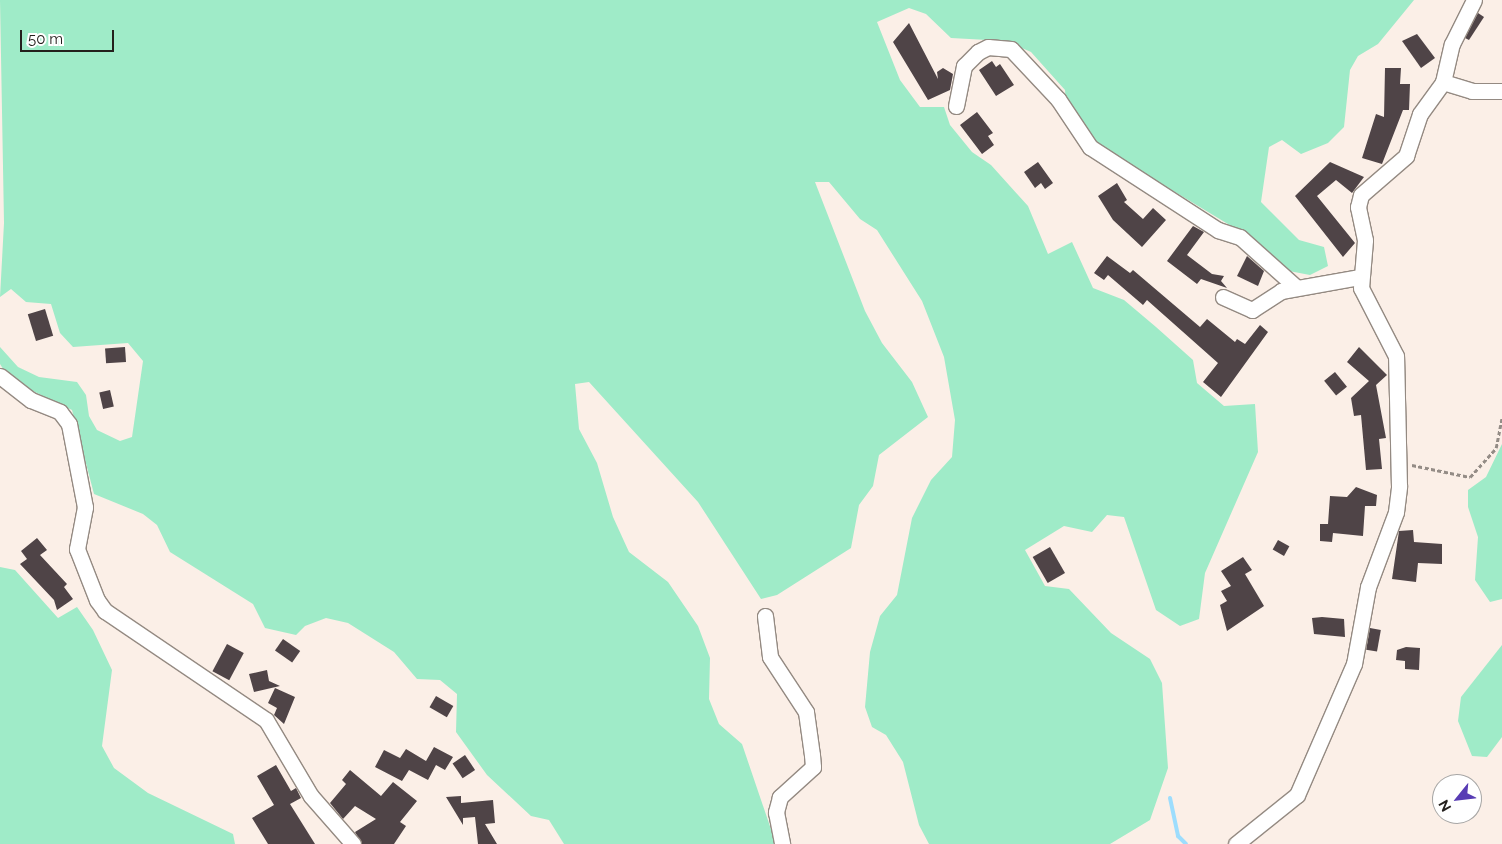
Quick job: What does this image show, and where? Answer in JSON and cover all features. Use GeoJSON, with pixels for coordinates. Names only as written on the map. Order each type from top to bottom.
{"type":"FeatureCollection","features":[{"type":"Feature","properties":{"kind":"street"},"geometry":{"type":"LineString","coordinates":[[1236,844],[1296,795],[1322,730],[1348,684],[1364,629],[1368,587],[1398,500],[1395,463],[1396,356],[1359,277],[1365,240],[1360,194],[1406,156],[1420,114],[1444,82],[1455,36],[1474,0]]}},
{"type":"Feature","properties":{"kind":"street"},"geometry":{"type":"LineString","coordinates":[[956,106],[964,66],[978,52],[988,47],[1010,49],[1058,99],[1090,147],[1218,230],[1240,237],[1296,287]]}},
{"type":"Feature","properties":{"kind":"street"},"geometry":{"type":"LineString","coordinates":[[1444,82],[1472,91],[1502,91]]}},
{"type":"Feature","properties":{"kind":"street"},"geometry":{"type":"LineString","coordinates":[[1223,296],[1252,310],[1296,287],[1359,277]]}},
{"type":"Feature","properties":{"kind":"street"},"geometry":{"type":"LineString","coordinates":[[0,376],[31,400],[60,412],[69,424],[85,507],[77,549],[97,600],[116,618],[266,720],[311,796],[353,844]]}},
{"type":"Feature","properties":{"kind":"street"},"geometry":{"type":"LineString","coordinates":[[765,616],[773,667],[806,712],[813,767],[780,797],[776,812],[782,844]]}},
{"type":"Feature","properties":{"kind":"path"},"geometry":{"type":"LineString","coordinates":[[1395,463],[1470,477],[1496,448],[1502,417]]}},
{"type":"Feature","properties":{"kind":"green space"},"geometry":{"type":"Polygon","coordinates":[[[0,0],[1414,0],[1378,44],[1358,56],[1350,70],[1344,127],[1328,143],[1301,154],[1282,140],[1269,147],[1261,202],[1299,240],[1324,247],[1328,266],[1310,275],[1289,271],[1256,241],[1084,137],[1067,118],[1065,90],[1031,52],[1006,41],[951,38],[926,14],[909,8],[877,22],[900,80],[920,107],[944,107],[950,125],[972,152],[991,165],[1028,206],[1048,254],[1072,242],[1093,288],[1124,300],[1193,360],[1197,383],[1224,406],[1255,404],[1258,452],[1205,573],[1199,619],[1180,626],[1156,610],[1124,517],[1107,515],[1092,532],[1064,526],[1025,550],[1045,586],[1069,589],[1111,633],[1150,659],[1162,683],[1168,768],[1150,820],[1110,844],[929,844],[919,825],[903,762],[886,735],[872,727],[865,707],[870,652],[880,616],[897,595],[912,518],[931,480],[952,457],[955,420],[944,357],[922,301],[877,230],[860,219],[829,182],[815,182],[865,311],[882,343],[912,382],[928,417],[879,455],[873,486],[859,505],[851,548],[777,595],[761,599],[698,502],[589,382],[575,384],[579,429],[597,463],[613,517],[629,552],[668,582],[698,626],[710,658],[709,699],[719,724],[742,744],[776,844],[564,844],[549,820],[531,816],[487,775],[456,732],[457,694],[440,680],[417,679],[394,652],[348,623],[326,618],[305,626],[296,635],[265,628],[253,604],[170,552],[157,525],[143,514],[94,494],[72,410],[10,380],[0,364],[0,347],[18,367],[39,377],[77,382],[86,395],[89,416],[97,430],[120,441],[132,437],[143,361],[128,343],[73,347],[60,333],[51,304],[26,302],[11,289],[0,297],[4,223],[0,0]]]}},
{"type":"Feature","properties":{"kind":"green space"},"geometry":{"type":"Polygon","coordinates":[[[1502,444],[1502,599],[1490,602],[1475,580],[1478,537],[1468,507],[1468,490],[1486,477],[1502,444]]]}},
{"type":"Feature","properties":{"kind":"green space"},"geometry":{"type":"Polygon","coordinates":[[[0,567],[15,570],[58,618],[77,607],[93,630],[112,670],[102,746],[114,768],[148,793],[233,834],[235,844],[0,844],[0,567]]]}},
{"type":"Feature","properties":{"kind":"green space"},"geometry":{"type":"Polygon","coordinates":[[[1502,645],[1502,737],[1487,757],[1472,756],[1458,721],[1461,697],[1502,645]]]}},
{"type":"Feature","properties":{"kind":"building"},"geometry":{"type":"Polygon","coordinates":[[[1478,13],[1484,17],[1469,40],[1465,38],[1478,13]]]}},
{"type":"Feature","properties":{"kind":"building"},"geometry":{"type":"Polygon","coordinates":[[[909,23],[938,79],[937,72],[943,68],[953,74],[950,90],[928,100],[893,42],[909,23]]]}},
{"type":"Feature","properties":{"kind":"building"},"geometry":{"type":"Polygon","coordinates":[[[1417,34],[1435,58],[1421,68],[1402,41],[1417,34]]]}},
{"type":"Feature","properties":{"kind":"building"},"geometry":{"type":"Polygon","coordinates":[[[992,61],[996,67],[1000,64],[1014,85],[996,96],[979,70],[992,61]]]}},
{"type":"Feature","properties":{"kind":"building"},"geometry":{"type":"Polygon","coordinates":[[[1385,68],[1401,68],[1400,84],[1410,84],[1409,110],[1403,110],[1382,164],[1362,158],[1376,114],[1384,117],[1385,68]]]}},
{"type":"Feature","properties":{"kind":"building"},"geometry":{"type":"Polygon","coordinates":[[[977,112],[993,133],[988,136],[994,145],[982,154],[960,125],[977,112]]]}},
{"type":"Feature","properties":{"kind":"building"},"geometry":{"type":"Polygon","coordinates":[[[1038,162],[1053,183],[1045,189],[1041,183],[1035,188],[1024,172],[1038,162]]]}},
{"type":"Feature","properties":{"kind":"building"},"geometry":{"type":"Polygon","coordinates":[[[1330,162],[1364,177],[1352,193],[1336,180],[1317,196],[1355,243],[1343,257],[1295,196],[1330,162]]]}},
{"type":"Feature","properties":{"kind":"building"},"geometry":{"type":"Polygon","coordinates":[[[1117,183],[1127,200],[1124,202],[1143,219],[1153,208],[1166,220],[1142,247],[1113,220],[1098,196],[1117,183]]]}},
{"type":"Feature","properties":{"kind":"building"},"geometry":{"type":"Polygon","coordinates":[[[1193,226],[1204,232],[1187,255],[1212,274],[1224,276],[1221,281],[1227,288],[1201,279],[1197,284],[1167,261],[1193,226]]]}},
{"type":"Feature","properties":{"kind":"building"},"geometry":{"type":"Polygon","coordinates":[[[1107,256],[1130,273],[1133,270],[1200,327],[1207,319],[1235,342],[1237,339],[1245,344],[1260,325],[1268,332],[1221,397],[1203,382],[1218,363],[1147,300],[1143,305],[1108,275],[1104,280],[1094,273],[1107,256]]]}},
{"type":"Feature","properties":{"kind":"building"},"geometry":{"type":"Polygon","coordinates":[[[1247,256],[1264,271],[1258,286],[1237,276],[1247,256]]]}},
{"type":"Feature","properties":{"kind":"building"},"geometry":{"type":"Polygon","coordinates":[[[45,309],[53,336],[36,341],[28,314],[45,309]]]}},
{"type":"Feature","properties":{"kind":"building"},"geometry":{"type":"Polygon","coordinates":[[[125,347],[126,362],[106,363],[105,348],[125,347]]]}},
{"type":"Feature","properties":{"kind":"building"},"geometry":{"type":"Polygon","coordinates":[[[1359,347],[1387,375],[1376,385],[1386,438],[1379,439],[1382,469],[1366,470],[1361,415],[1354,416],[1351,398],[1369,381],[1347,362],[1359,347]]]}},
{"type":"Feature","properties":{"kind":"building"},"geometry":{"type":"Polygon","coordinates":[[[1335,372],[1347,387],[1336,396],[1324,381],[1335,372]]]}},
{"type":"Feature","properties":{"kind":"building"},"geometry":{"type":"Polygon","coordinates":[[[110,390],[114,407],[103,409],[99,392],[110,390]]]}},
{"type":"Feature","properties":{"kind":"building"},"geometry":{"type":"Polygon","coordinates":[[[1356,487],[1377,495],[1376,506],[1365,506],[1363,536],[1333,533],[1332,542],[1320,541],[1320,524],[1328,524],[1330,496],[1347,497],[1356,487]]]}},
{"type":"Feature","properties":{"kind":"building"},"geometry":{"type":"Polygon","coordinates":[[[1413,530],[1414,542],[1442,544],[1442,564],[1418,563],[1416,582],[1392,579],[1399,531],[1413,530]]]}},
{"type":"Feature","properties":{"kind":"building"},"geometry":{"type":"Polygon","coordinates":[[[37,538],[47,550],[40,555],[67,584],[64,587],[73,599],[57,610],[54,600],[20,564],[27,559],[21,551],[37,538]]]}},
{"type":"Feature","properties":{"kind":"building"},"geometry":{"type":"Polygon","coordinates":[[[1278,540],[1289,546],[1284,556],[1273,550],[1278,540]]]}},
{"type":"Feature","properties":{"kind":"building"},"geometry":{"type":"Polygon","coordinates":[[[1050,547],[1065,573],[1048,583],[1033,557],[1050,547]]]}},
{"type":"Feature","properties":{"kind":"building"},"geometry":{"type":"Polygon","coordinates":[[[1243,557],[1252,570],[1245,574],[1264,606],[1227,631],[1220,605],[1227,601],[1221,591],[1231,586],[1221,571],[1243,557]]]}},
{"type":"Feature","properties":{"kind":"building"},"geometry":{"type":"Polygon","coordinates":[[[1312,618],[1344,619],[1345,637],[1314,634],[1312,618]]]}},
{"type":"Feature","properties":{"kind":"building"},"geometry":{"type":"Polygon","coordinates":[[[1370,628],[1381,630],[1377,652],[1366,650],[1370,628]]]}},
{"type":"Feature","properties":{"kind":"building"},"geometry":{"type":"Polygon","coordinates":[[[283,639],[300,651],[292,663],[275,650],[283,639]]]}},
{"type":"Feature","properties":{"kind":"building"},"geometry":{"type":"Polygon","coordinates":[[[227,644],[244,653],[229,680],[212,671],[227,644]]]}},
{"type":"Feature","properties":{"kind":"building"},"geometry":{"type":"Polygon","coordinates":[[[1406,647],[1420,648],[1419,670],[1405,669],[1405,661],[1396,660],[1397,650],[1406,647]]]}},
{"type":"Feature","properties":{"kind":"building"},"geometry":{"type":"Polygon","coordinates":[[[267,670],[269,681],[280,686],[254,692],[249,674],[267,670]]]}},
{"type":"Feature","properties":{"kind":"building"},"geometry":{"type":"Polygon","coordinates":[[[275,688],[295,697],[284,724],[274,715],[277,708],[268,703],[275,688]]]}},
{"type":"Feature","properties":{"kind":"building"},"geometry":{"type":"Polygon","coordinates":[[[436,696],[453,706],[447,717],[430,707],[436,696]]]}},
{"type":"Feature","properties":{"kind":"building"},"geometry":{"type":"Polygon","coordinates":[[[434,747],[453,757],[445,770],[436,765],[428,780],[409,770],[402,781],[375,767],[384,750],[400,758],[406,749],[426,761],[434,747]]]}},
{"type":"Feature","properties":{"kind":"building"},"geometry":{"type":"Polygon","coordinates":[[[465,755],[475,770],[463,778],[453,763],[465,755]]]}},
{"type":"Feature","properties":{"kind":"building"},"geometry":{"type":"Polygon","coordinates":[[[276,765],[291,791],[296,788],[301,798],[290,804],[315,844],[268,844],[252,818],[274,805],[257,776],[276,765]]]}},
{"type":"Feature","properties":{"kind":"building"},"geometry":{"type":"Polygon","coordinates":[[[350,770],[381,796],[393,782],[417,801],[400,822],[406,826],[394,844],[362,844],[355,832],[376,819],[355,806],[343,819],[330,803],[346,784],[342,780],[350,770]]]}},
{"type":"Feature","properties":{"kind":"building"},"geometry":{"type":"Polygon","coordinates":[[[461,796],[461,803],[493,800],[495,823],[485,824],[497,844],[478,844],[475,817],[463,818],[463,825],[446,797],[461,796]]]}},
{"type":"Feature","properties":{"kind":"waterway"},"geometry":{"type":"LineString","coordinates":[[1170,798],[1178,836],[1186,844]]}}]}
